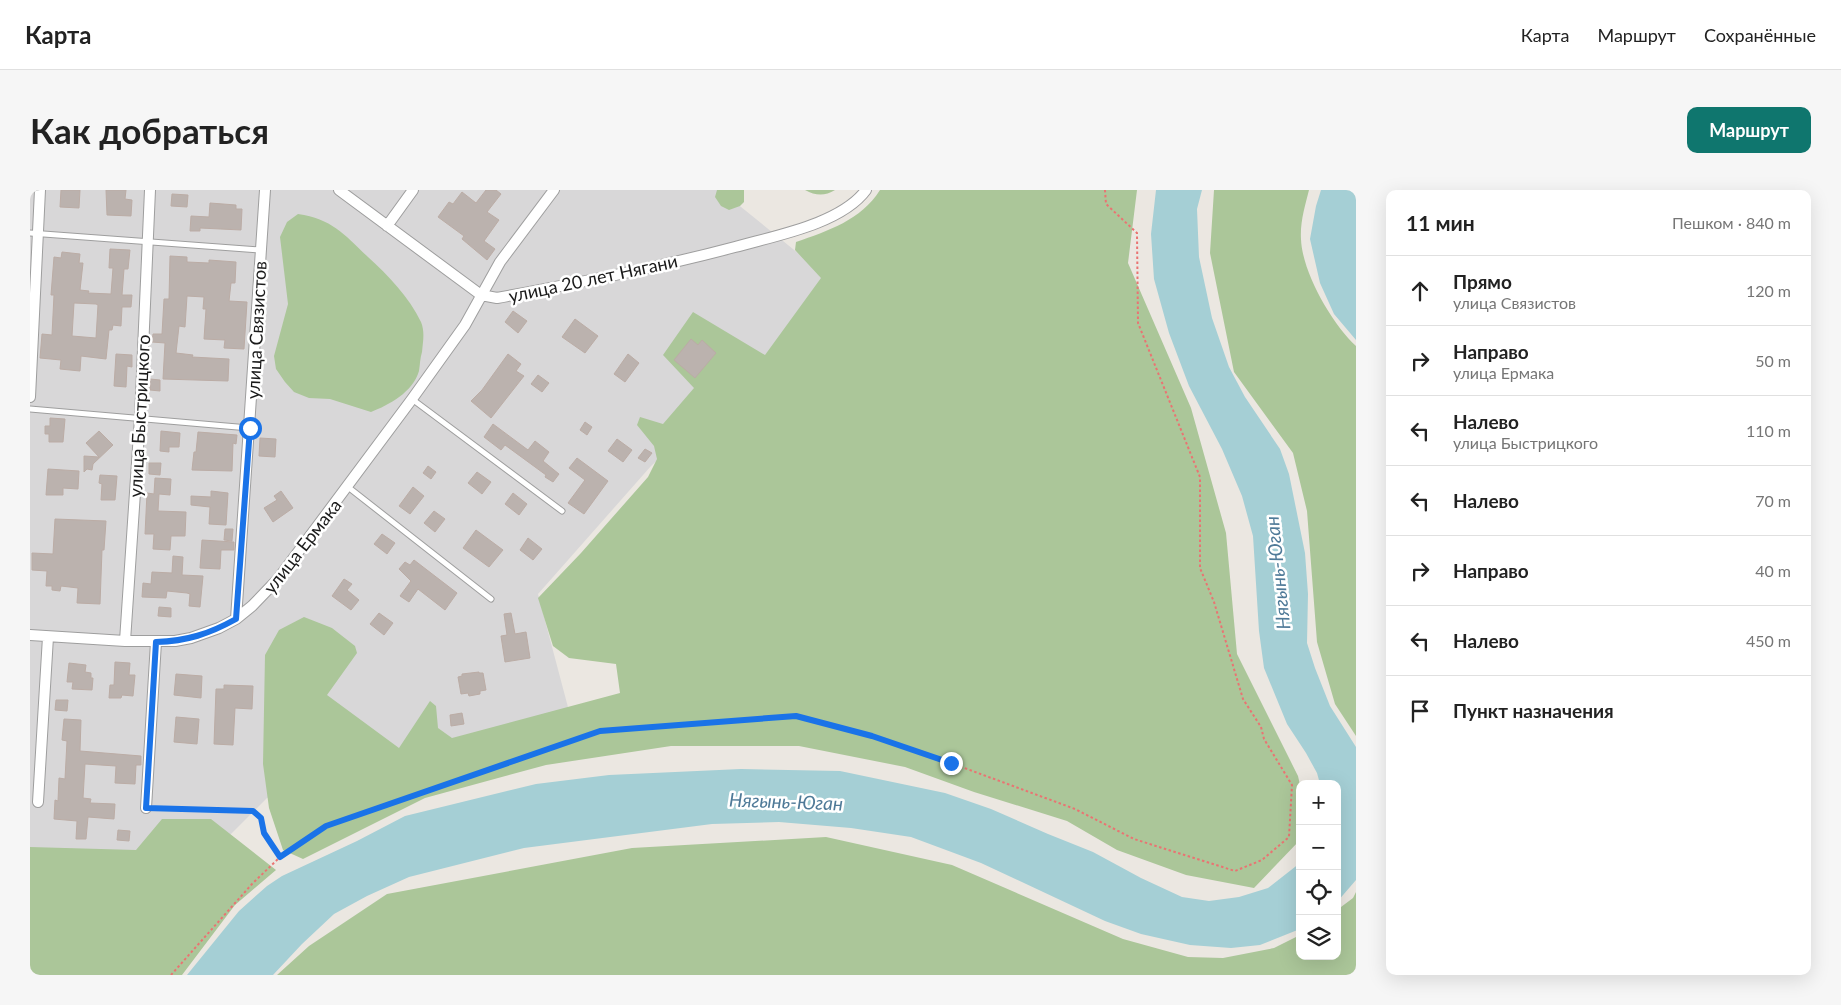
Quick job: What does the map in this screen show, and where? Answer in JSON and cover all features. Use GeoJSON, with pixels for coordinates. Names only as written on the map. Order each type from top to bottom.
{"type":"FeatureCollection","features":[{"type":"Feature","properties":{"kind":"street"},"geometry":{"type":"LineString","coordinates":[[30,397],[34,233],[40,190]]}},
{"type":"Feature","properties":{"kind":"street","name":"улица Быстрицкого"},"geometry":{"type":"LineString","coordinates":[[125,641],[140,418],[150,190]]}},
{"type":"Feature","properties":{"kind":"street","name":"улица Связистов"},"geometry":{"type":"LineString","coordinates":[[236,619],[265,190]]}},
{"type":"Feature","properties":{"kind":"street"},"geometry":{"type":"LineString","coordinates":[[339,190],[481,294]]}},
{"type":"Feature","properties":{"kind":"street"},"geometry":{"type":"LineString","coordinates":[[387,226],[413,190]]}},
{"type":"Feature","properties":{"kind":"street","name":"улица Ермака"},"geometry":{"type":"LineString","coordinates":[[30,635],[156,642],[191,638],[219,628],[236,619],[252,606],[278,579],[412,399],[465,325],[500,262],[554,190]]}},
{"type":"Feature","properties":{"kind":"street","name":"улица 20 лет Нягани"},"geometry":{"type":"LineString","coordinates":[[481,294],[497,298],[634,272],[792,232],[846,208],[866,190]]}},
{"type":"Feature","properties":{"kind":"street"},"geometry":{"type":"LineString","coordinates":[[38,802],[48,637]]}},
{"type":"Feature","properties":{"kind":"street"},"geometry":{"type":"LineString","coordinates":[[146,808],[156,642]]}},
{"type":"Feature","properties":{"kind":"lane"},"geometry":{"type":"LineString","coordinates":[[34,233],[260,250]]}},
{"type":"Feature","properties":{"kind":"lane"},"geometry":{"type":"LineString","coordinates":[[412,399],[562,510]]}},
{"type":"Feature","properties":{"kind":"lane"},"geometry":{"type":"LineString","coordinates":[[30,409],[250,428]]}},
{"type":"Feature","properties":{"kind":"lane"},"geometry":{"type":"LineString","coordinates":[[348,487],[492,599]]}},
{"type":"Feature","properties":{"kind":"path"},"geometry":{"type":"LineString","coordinates":[[171,975],[252,884],[280,857],[326,826],[600,731],[796,716],[872,736],[951,763],[1075,809],[1134,839],[1235,872],[1262,860],[1289,837],[1292,785],[1264,739],[1261,726],[1243,699],[1214,602],[1200,568],[1200,478],[1138,323],[1137,233],[1106,204],[1105,190]]}},
{"type":"Feature","properties":{"kind":"path"},"geometry":{"type":"LineString","coordinates":[[146,808],[253,811],[261,818],[264,833],[280,857]]}},
{"type":"Feature","properties":{"kind":"shaded area"},"geometry":{"type":"Polygon","coordinates":[[[30,190],[720,190],[830,279],[762,364],[651,466],[538,594],[569,711],[267,798],[228,837],[133,855],[30,852],[30,190]]]}},
{"type":"Feature","properties":{"kind":"green space"},"geometry":{"type":"Polygon","coordinates":[[[717,190],[744,190],[744,202],[740,206],[729,210],[721,206],[715,197],[717,190]]]}},
{"type":"Feature","properties":{"kind":"green space"},"geometry":{"type":"Polygon","coordinates":[[[805,190],[835,190],[820,194],[805,190]]]}},
{"type":"Feature","properties":{"kind":"green space"},"geometry":{"type":"Polygon","coordinates":[[[880,190],[1137,190],[1128,263],[1191,408],[1226,533],[1237,654],[1298,776],[1299,780],[1296,780],[1296,844],[1254,888],[1186,875],[1117,850],[1067,821],[974,792],[905,767],[799,746],[671,746],[546,765],[425,798],[303,859],[283,850],[269,808],[263,764],[265,655],[279,630],[304,617],[332,628],[355,646],[357,653],[327,695],[399,748],[430,701],[436,706],[438,728],[452,738],[620,693],[616,664],[569,658],[553,646],[538,598],[581,553],[648,477],[657,459],[654,446],[637,425],[640,417],[663,424],[694,388],[663,355],[693,312],[765,355],[821,278],[795,250],[796,242],[832,229],[854,217],[880,190]]]}},
{"type":"Feature","properties":{"kind":"green space"},"geometry":{"type":"Polygon","coordinates":[[[1214,190],[1309,190],[1301,226],[1301,239],[1307,267],[1328,311],[1337,325],[1356,346],[1356,736],[1335,704],[1317,642],[1307,511],[1293,453],[1234,372],[1210,253],[1214,190]]]}},
{"type":"Feature","properties":{"kind":"green space"},"geometry":{"type":"Polygon","coordinates":[[[298,214],[310,216],[329,224],[344,235],[398,287],[421,322],[423,329],[422,352],[416,379],[400,397],[371,412],[330,399],[309,398],[294,392],[276,369],[274,356],[288,304],[280,237],[287,222],[298,214]]]}},
{"type":"Feature","properties":{"kind":"green space"},"geometry":{"type":"Polygon","coordinates":[[[162,819],[211,819],[276,870],[235,905],[182,975],[30,975],[30,847],[136,850],[162,819]]]}},
{"type":"Feature","properties":{"kind":"green space"},"geometry":{"type":"Polygon","coordinates":[[[826,837],[952,865],[1123,939],[1188,957],[1223,958],[1274,948],[1296,937],[1296,960],[1341,960],[1341,907],[1353,898],[1356,892],[1356,975],[277,975],[309,946],[387,894],[632,848],[826,837]]]}},
{"type":"Feature","properties":{"kind":"water","name":"Нягынь-Юган"},"geometry":{"type":"Polygon","coordinates":[[[1156,190],[1202,190],[1197,209],[1199,257],[1212,318],[1229,367],[1245,397],[1280,449],[1289,474],[1305,553],[1308,594],[1307,643],[1330,706],[1356,747],[1356,880],[1341,897],[1341,780],[1319,780],[1306,753],[1287,724],[1264,668],[1259,631],[1253,536],[1242,496],[1222,449],[1189,386],[1169,333],[1154,279],[1151,234],[1156,190]]]}},
{"type":"Feature","properties":{"kind":"water"},"geometry":{"type":"Polygon","coordinates":[[[1321,190],[1356,190],[1356,340],[1334,314],[1320,283],[1310,239],[1321,190]]]}},
{"type":"Feature","properties":{"kind":"water","name":"Нягынь-Юган"},"geometry":{"type":"Polygon","coordinates":[[[741,769],[840,771],[945,793],[991,809],[1093,852],[1141,878],[1182,897],[1209,901],[1239,897],[1268,888],[1296,866],[1296,931],[1260,945],[1231,948],[1190,945],[1141,934],[1105,921],[981,863],[911,837],[851,828],[779,822],[712,824],[524,848],[409,877],[367,896],[334,914],[273,975],[187,975],[239,911],[267,886],[282,876],[405,816],[536,784],[609,775],[741,769]]]}},
{"type":"Feature","properties":{"kind":"building"},"geometry":{"type":"Polygon","coordinates":[[[61,190],[80,190],[79,208],[60,207],[61,190]]]}},
{"type":"Feature","properties":{"kind":"building"},"geometry":{"type":"Polygon","coordinates":[[[106,190],[126,190],[125,199],[132,200],[131,216],[107,215],[106,190]]]}},
{"type":"Feature","properties":{"kind":"building"},"geometry":{"type":"Polygon","coordinates":[[[486,190],[496,190],[501,194],[487,212],[499,220],[484,241],[495,249],[487,260],[462,239],[464,236],[438,217],[449,202],[453,204],[462,192],[476,203],[486,190]]]}},
{"type":"Feature","properties":{"kind":"building"},"geometry":{"type":"Polygon","coordinates":[[[172,194],[188,195],[187,207],[171,206],[172,194]]]}},
{"type":"Feature","properties":{"kind":"building"},"geometry":{"type":"Polygon","coordinates":[[[210,203],[236,205],[236,209],[242,209],[241,230],[200,228],[200,231],[190,231],[191,216],[209,217],[210,203]]]}},
{"type":"Feature","properties":{"kind":"building"},"geometry":{"type":"Polygon","coordinates":[[[110,249],[130,250],[128,269],[124,269],[122,295],[132,295],[131,307],[122,307],[121,326],[113,325],[112,330],[109,330],[106,359],[81,356],[80,371],[60,369],[61,360],[40,358],[42,334],[52,335],[54,295],[51,295],[54,257],[61,258],[62,252],[80,254],[79,263],[83,263],[80,290],[89,291],[88,293],[111,294],[113,268],[109,268],[110,249]],[[74,303],[72,336],[96,338],[98,305],[74,303]]]}},
{"type":"Feature","properties":{"kind":"building"},"geometry":{"type":"Polygon","coordinates":[[[170,256],[187,257],[187,262],[209,263],[209,260],[236,262],[235,283],[231,283],[229,301],[247,302],[244,349],[224,348],[225,340],[204,339],[206,309],[203,309],[204,297],[187,296],[185,327],[179,326],[176,353],[193,355],[192,357],[229,359],[228,381],[163,379],[165,343],[152,342],[153,334],[162,334],[164,299],[169,299],[170,256]]]}},
{"type":"Feature","properties":{"kind":"building"},"geometry":{"type":"Polygon","coordinates":[[[513,311],[527,321],[518,333],[505,322],[513,311]]]}},
{"type":"Feature","properties":{"kind":"building"},"geometry":{"type":"Polygon","coordinates":[[[575,319],[598,336],[585,353],[562,337],[575,319]]]}},
{"type":"Feature","properties":{"kind":"building"},"geometry":{"type":"Polygon","coordinates":[[[691,339],[698,345],[702,340],[716,353],[695,378],[674,360],[691,339]]]}},
{"type":"Feature","properties":{"kind":"building"},"geometry":{"type":"Polygon","coordinates":[[[116,354],[132,355],[132,367],[127,366],[126,387],[114,386],[116,354]]]}},
{"type":"Feature","properties":{"kind":"building"},"geometry":{"type":"Polygon","coordinates":[[[508,354],[521,364],[516,371],[524,376],[491,418],[471,401],[482,390],[508,354]]]}},
{"type":"Feature","properties":{"kind":"building"},"geometry":{"type":"Polygon","coordinates":[[[628,354],[639,363],[625,382],[614,374],[628,354]]]}},
{"type":"Feature","properties":{"kind":"building"},"geometry":{"type":"Polygon","coordinates":[[[538,375],[549,383],[542,392],[531,384],[538,375]]]}},
{"type":"Feature","properties":{"kind":"building"},"geometry":{"type":"Polygon","coordinates":[[[150,379],[160,380],[160,391],[150,390],[150,379]]]}},
{"type":"Feature","properties":{"kind":"building"},"geometry":{"type":"Polygon","coordinates":[[[50,418],[65,419],[63,442],[49,442],[49,434],[45,434],[45,426],[50,426],[50,418]]]}},
{"type":"Feature","properties":{"kind":"building"},"geometry":{"type":"Polygon","coordinates":[[[585,422],[592,427],[587,435],[580,430],[585,422]]]}},
{"type":"Feature","properties":{"kind":"building"},"geometry":{"type":"Polygon","coordinates":[[[493,424],[528,450],[535,441],[549,452],[543,461],[559,474],[553,482],[505,445],[501,450],[484,437],[493,424]]]}},
{"type":"Feature","properties":{"kind":"building"},"geometry":{"type":"Polygon","coordinates":[[[99,431],[113,445],[93,464],[92,470],[87,469],[84,472],[84,456],[99,457],[86,443],[99,431]]]}},
{"type":"Feature","properties":{"kind":"building"},"geometry":{"type":"Polygon","coordinates":[[[161,431],[180,433],[179,447],[169,447],[169,452],[160,451],[161,431]]]}},
{"type":"Feature","properties":{"kind":"building"},"geometry":{"type":"Polygon","coordinates":[[[198,432],[237,435],[236,444],[233,443],[232,471],[192,470],[198,432]]]}},
{"type":"Feature","properties":{"kind":"building"},"geometry":{"type":"Polygon","coordinates":[[[260,438],[276,439],[275,457],[259,456],[260,438]]]}},
{"type":"Feature","properties":{"kind":"building"},"geometry":{"type":"Polygon","coordinates":[[[617,439],[632,450],[623,462],[608,451],[617,439]]]}},
{"type":"Feature","properties":{"kind":"building"},"geometry":{"type":"Polygon","coordinates":[[[645,449],[652,453],[645,462],[638,458],[645,449]]]}},
{"type":"Feature","properties":{"kind":"building"},"geometry":{"type":"Polygon","coordinates":[[[577,458],[608,481],[584,514],[568,503],[585,480],[569,468],[577,458]]]}},
{"type":"Feature","properties":{"kind":"building"},"geometry":{"type":"Polygon","coordinates":[[[149,463],[161,463],[160,475],[149,474],[149,463]]]}},
{"type":"Feature","properties":{"kind":"building"},"geometry":{"type":"Polygon","coordinates":[[[428,466],[436,472],[431,479],[423,473],[428,466]]]}},
{"type":"Feature","properties":{"kind":"building"},"geometry":{"type":"Polygon","coordinates":[[[48,469],[79,471],[78,489],[63,488],[63,495],[46,495],[48,469]]]}},
{"type":"Feature","properties":{"kind":"building"},"geometry":{"type":"Polygon","coordinates":[[[477,472],[491,482],[482,494],[468,483],[477,472]]]}},
{"type":"Feature","properties":{"kind":"building"},"geometry":{"type":"Polygon","coordinates":[[[100,475],[117,476],[115,500],[101,500],[102,484],[99,483],[100,475]]]}},
{"type":"Feature","properties":{"kind":"building"},"geometry":{"type":"Polygon","coordinates":[[[155,478],[171,479],[170,495],[159,494],[158,511],[186,512],[185,536],[171,536],[170,550],[153,549],[154,534],[145,534],[147,493],[154,494],[155,478]]]}},
{"type":"Feature","properties":{"kind":"building"},"geometry":{"type":"Polygon","coordinates":[[[413,487],[424,496],[410,514],[399,506],[413,487]]]}},
{"type":"Feature","properties":{"kind":"building"},"geometry":{"type":"Polygon","coordinates":[[[211,491],[228,493],[226,525],[209,524],[210,507],[191,505],[191,496],[211,497],[211,491]]]}},
{"type":"Feature","properties":{"kind":"building"},"geometry":{"type":"Polygon","coordinates":[[[281,491],[293,508],[273,522],[264,508],[277,500],[274,496],[281,491]]]}},
{"type":"Feature","properties":{"kind":"building"},"geometry":{"type":"Polygon","coordinates":[[[513,493],[527,504],[519,515],[505,504],[513,493]]]}},
{"type":"Feature","properties":{"kind":"building"},"geometry":{"type":"Polygon","coordinates":[[[434,511],[445,519],[435,532],[424,523],[434,511]]]}},
{"type":"Feature","properties":{"kind":"building"},"geometry":{"type":"Polygon","coordinates":[[[55,519],[106,521],[104,550],[102,550],[100,604],[77,603],[78,588],[61,586],[60,591],[52,590],[52,586],[46,586],[47,571],[32,570],[32,553],[53,554],[55,519]]]}},
{"type":"Feature","properties":{"kind":"building"},"geometry":{"type":"Polygon","coordinates":[[[225,529],[233,529],[232,541],[224,540],[225,529]]]}},
{"type":"Feature","properties":{"kind":"building"},"geometry":{"type":"Polygon","coordinates":[[[476,530],[503,550],[489,567],[463,548],[476,530]]]}},
{"type":"Feature","properties":{"kind":"building"},"geometry":{"type":"Polygon","coordinates":[[[382,534],[395,543],[387,554],[374,544],[382,534]]]}},
{"type":"Feature","properties":{"kind":"building"},"geometry":{"type":"Polygon","coordinates":[[[528,538],[542,549],[533,560],[520,550],[528,538]]]}},
{"type":"Feature","properties":{"kind":"building"},"geometry":{"type":"Polygon","coordinates":[[[202,540],[234,542],[234,550],[221,550],[220,569],[200,568],[202,540]]]}},
{"type":"Feature","properties":{"kind":"building"},"geometry":{"type":"Polygon","coordinates":[[[173,556],[183,557],[182,575],[203,576],[200,607],[189,606],[190,594],[187,593],[167,591],[166,598],[142,597],[143,583],[151,584],[152,572],[172,573],[173,556]]]}},
{"type":"Feature","properties":{"kind":"building"},"geometry":{"type":"Polygon","coordinates":[[[414,560],[457,593],[445,610],[418,589],[409,602],[400,596],[411,581],[399,569],[405,562],[410,565],[414,560]]]}},
{"type":"Feature","properties":{"kind":"building"},"geometry":{"type":"Polygon","coordinates":[[[344,579],[352,584],[347,590],[359,600],[351,610],[332,596],[344,579]]]}},
{"type":"Feature","properties":{"kind":"building"},"geometry":{"type":"Polygon","coordinates":[[[159,607],[171,608],[171,617],[158,616],[159,607]]]}},
{"type":"Feature","properties":{"kind":"building"},"geometry":{"type":"Polygon","coordinates":[[[379,613],[393,623],[384,635],[370,624],[379,613]]]}},
{"type":"Feature","properties":{"kind":"building"},"geometry":{"type":"Polygon","coordinates":[[[511,613],[515,634],[526,632],[530,658],[505,662],[501,636],[507,635],[504,614],[511,613]]]}},
{"type":"Feature","properties":{"kind":"building"},"geometry":{"type":"Polygon","coordinates":[[[115,662],[130,663],[129,675],[135,675],[133,696],[122,695],[121,698],[109,698],[110,685],[114,685],[115,662]]]}},
{"type":"Feature","properties":{"kind":"building"},"geometry":{"type":"Polygon","coordinates":[[[69,663],[86,665],[85,672],[91,673],[91,678],[93,678],[92,690],[72,689],[73,682],[67,682],[69,663]]]}},
{"type":"Feature","properties":{"kind":"building"},"geometry":{"type":"Polygon","coordinates":[[[483,673],[486,690],[480,691],[480,694],[469,696],[468,693],[461,694],[458,677],[462,676],[462,674],[483,673]]]}},
{"type":"Feature","properties":{"kind":"building"},"geometry":{"type":"Polygon","coordinates":[[[176,674],[202,676],[201,698],[174,695],[176,674]]]}},
{"type":"Feature","properties":{"kind":"building"},"geometry":{"type":"Polygon","coordinates":[[[224,685],[253,686],[252,709],[235,708],[233,745],[214,744],[216,689],[224,689],[224,685]]]}},
{"type":"Feature","properties":{"kind":"building"},"geometry":{"type":"Polygon","coordinates":[[[56,700],[68,700],[67,711],[55,710],[56,700]]]}},
{"type":"Feature","properties":{"kind":"building"},"geometry":{"type":"Polygon","coordinates":[[[462,713],[464,724],[451,726],[450,715],[462,713]]]}},
{"type":"Feature","properties":{"kind":"building"},"geometry":{"type":"Polygon","coordinates":[[[176,717],[199,719],[197,744],[174,742],[176,717]]]}},
{"type":"Feature","properties":{"kind":"building"},"geometry":{"type":"Polygon","coordinates":[[[64,719],[81,720],[80,751],[141,756],[141,765],[136,765],[135,784],[115,783],[116,766],[85,764],[83,798],[91,799],[90,803],[115,804],[114,819],[88,817],[86,839],[76,839],[77,821],[54,819],[55,800],[58,801],[59,778],[65,779],[67,741],[62,740],[64,719]]]}},
{"type":"Feature","properties":{"kind":"building"},"geometry":{"type":"Polygon","coordinates":[[[118,830],[130,831],[129,841],[117,840],[118,830]]]}},
{"type":"Feature","properties":{"kind":"route"},"geometry":{"type":"LineString","coordinates":[[250,428],[236,619],[219,628],[191,638],[156,642],[146,808],[253,811],[261,818],[264,833],[280,857],[326,826],[600,731],[796,716],[872,736],[951,763]]}}]}
